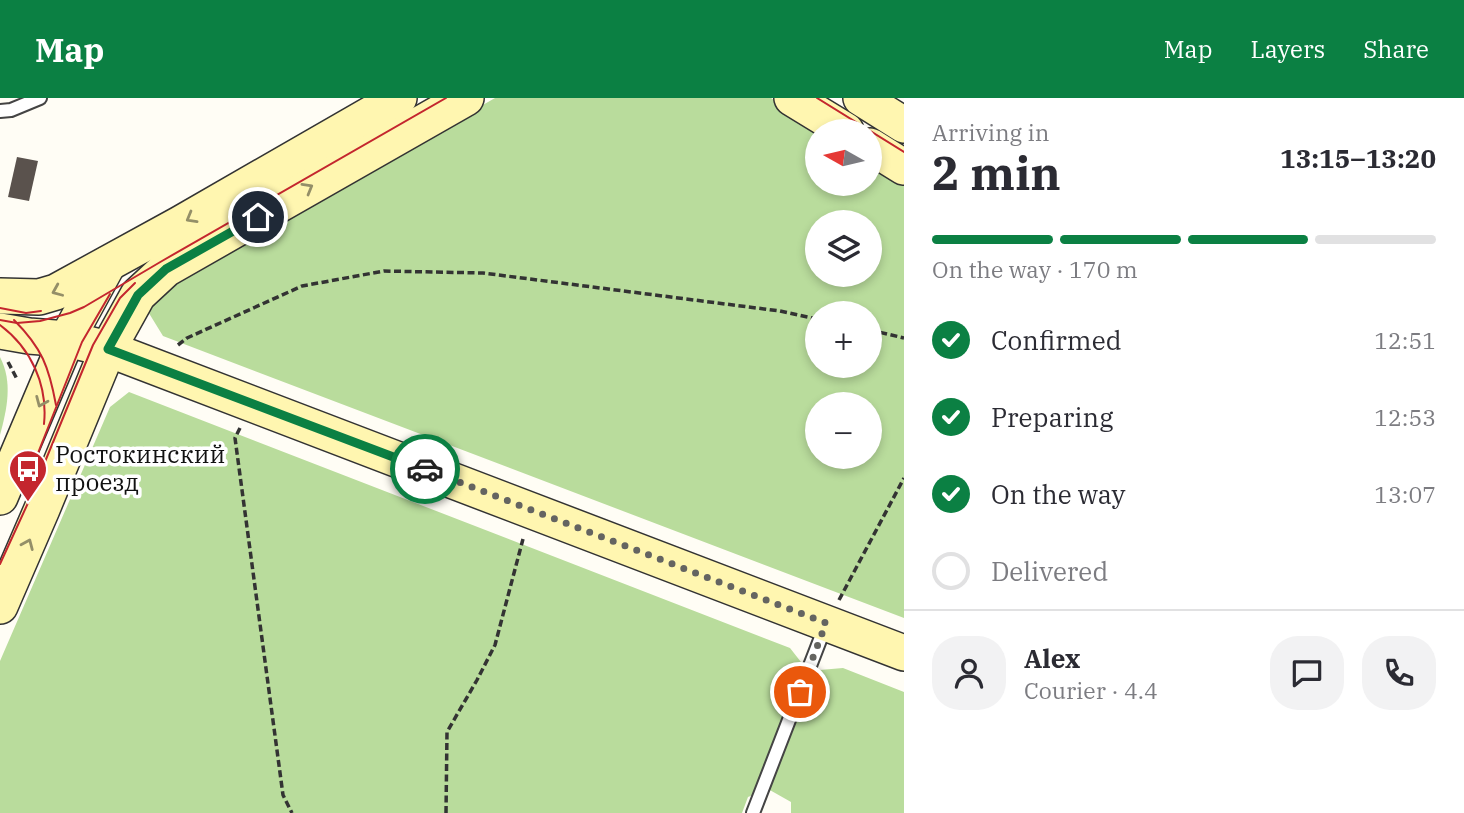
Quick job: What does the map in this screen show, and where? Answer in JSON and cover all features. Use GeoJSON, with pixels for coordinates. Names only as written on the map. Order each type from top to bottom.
{"type":"FeatureCollection","features":[{"type":"Feature","properties":{"kind":"main road"},"geometry":{"type":"LineString","coordinates":[[0,297],[39,297],[56,292],[399,98]]}},
{"type":"Feature","properties":{"kind":"main road"},"geometry":{"type":"LineString","coordinates":[[0,606],[108,349],[138,295],[166,269],[466,98]]}},
{"type":"Feature","properties":{"kind":"main road"},"geometry":{"type":"LineString","coordinates":[[792,98],[826,119]]}},
{"type":"Feature","properties":{"kind":"main road"},"geometry":{"type":"LineString","coordinates":[[861,98],[904,125]]}},
{"type":"Feature","properties":{"kind":"main road"},"geometry":{"type":"LineString","coordinates":[[882,153],[904,167]]}},
{"type":"Feature","properties":{"kind":"main road"},"geometry":{"type":"LineString","coordinates":[[0,497],[67,339],[108,264]]}},
{"type":"Feature","properties":{"kind":"main road"},"geometry":{"type":"LineString","coordinates":[[0,297],[67,339]]}},
{"type":"Feature","properties":{"kind":"main road"},"geometry":{"type":"LineString","coordinates":[[3,345],[29,336],[67,339],[108,349],[904,653]]}},
{"type":"Feature","properties":{"kind":"lane"},"geometry":{"type":"LineString","coordinates":[[0,111],[11,110],[37,99]]}},
{"type":"Feature","properties":{"kind":"lane"},"geometry":{"type":"LineString","coordinates":[[753,813],[826,623]]}},
{"type":"Feature","properties":{"kind":"path"},"geometry":{"type":"LineString","coordinates":[[151,365],[187,338],[302,286],[384,271],[483,273],[805,316]]}},
{"type":"Feature","properties":{"kind":"path"},"geometry":{"type":"LineString","coordinates":[[882,333],[904,338]]}},
{"type":"Feature","properties":{"kind":"path"},"geometry":{"type":"LineString","coordinates":[[3,345],[17,379]]}},
{"type":"Feature","properties":{"kind":"path"},"geometry":{"type":"LineString","coordinates":[[242,423],[235,438],[284,795],[292,813]]}},
{"type":"Feature","properties":{"kind":"path"},"geometry":{"type":"LineString","coordinates":[[826,623],[904,478]]}},
{"type":"Feature","properties":{"kind":"path"},"geometry":{"type":"LineString","coordinates":[[446,813],[447,732],[495,645],[525,530]]}},
{"type":"Feature","properties":{"kind":"green space"},"geometry":{"type":"Polygon","coordinates":[[[495,98],[771,98],[805,119],[805,196],[882,196],[882,166],[904,180],[904,618],[163,336],[147,310],[175,281],[495,98]]]}},
{"type":"Feature","properties":{"kind":"green space"},"geometry":{"type":"Polygon","coordinates":[[[0,357],[8,386],[0,435],[0,357]]]}},
{"type":"Feature","properties":{"kind":"green space"},"geometry":{"type":"Polygon","coordinates":[[[129,392],[790,648],[808,671],[843,668],[904,692],[904,813],[791,813],[791,802],[768,789],[748,797],[742,813],[0,813],[0,661],[110,407],[129,392]]]}},
{"type":"Feature","properties":{"kind":"building"},"geometry":{"type":"Polygon","coordinates":[[[17,157],[38,161],[29,201],[8,197],[17,157]]]}},
{"type":"Feature","properties":{"kind":"tram line"},"geometry":{"type":"LineString","coordinates":[[0,320],[17,323],[40,321],[84,307],[446,98]]}},
{"type":"Feature","properties":{"kind":"tram line"},"geometry":{"type":"LineString","coordinates":[[817,98],[904,152]]}},
{"type":"Feature","properties":{"kind":"tram line"},"geometry":{"type":"LineString","coordinates":[[0,564],[93,345],[120,298],[135,283]]}},
{"type":"Feature","properties":{"kind":"tram line"},"geometry":{"type":"LineString","coordinates":[[38,453],[82,342],[110,294]]}},
{"type":"Feature","properties":{"kind":"tram line"},"geometry":{"type":"LineString","coordinates":[[0,308],[26,313],[41,311]]}},
{"type":"Feature","properties":{"kind":"tram line"},"geometry":{"type":"LineString","coordinates":[[14,320],[43,359],[56,405]]}},
{"type":"Feature","properties":{"kind":"tram line"},"geometry":{"type":"LineString","coordinates":[[0,325],[21,345],[35,368],[43,395],[44,424]]}},
{"type":"Feature","properties":{"kind":"way so far"},"geometry":{"type":"LineString","coordinates":[[425,469],[826,623],[800,692]]}},
{"type":"Feature","properties":{"kind":"place","name":"Ростокинский проезд"},"geometry":{"type":"Point","coordinates":[28,503]}},
{"type":"Feature","properties":{"kind":"route"},"geometry":{"type":"LineString","coordinates":[[258,217],[166,269],[138,295],[108,349],[425,469]]}}]}
